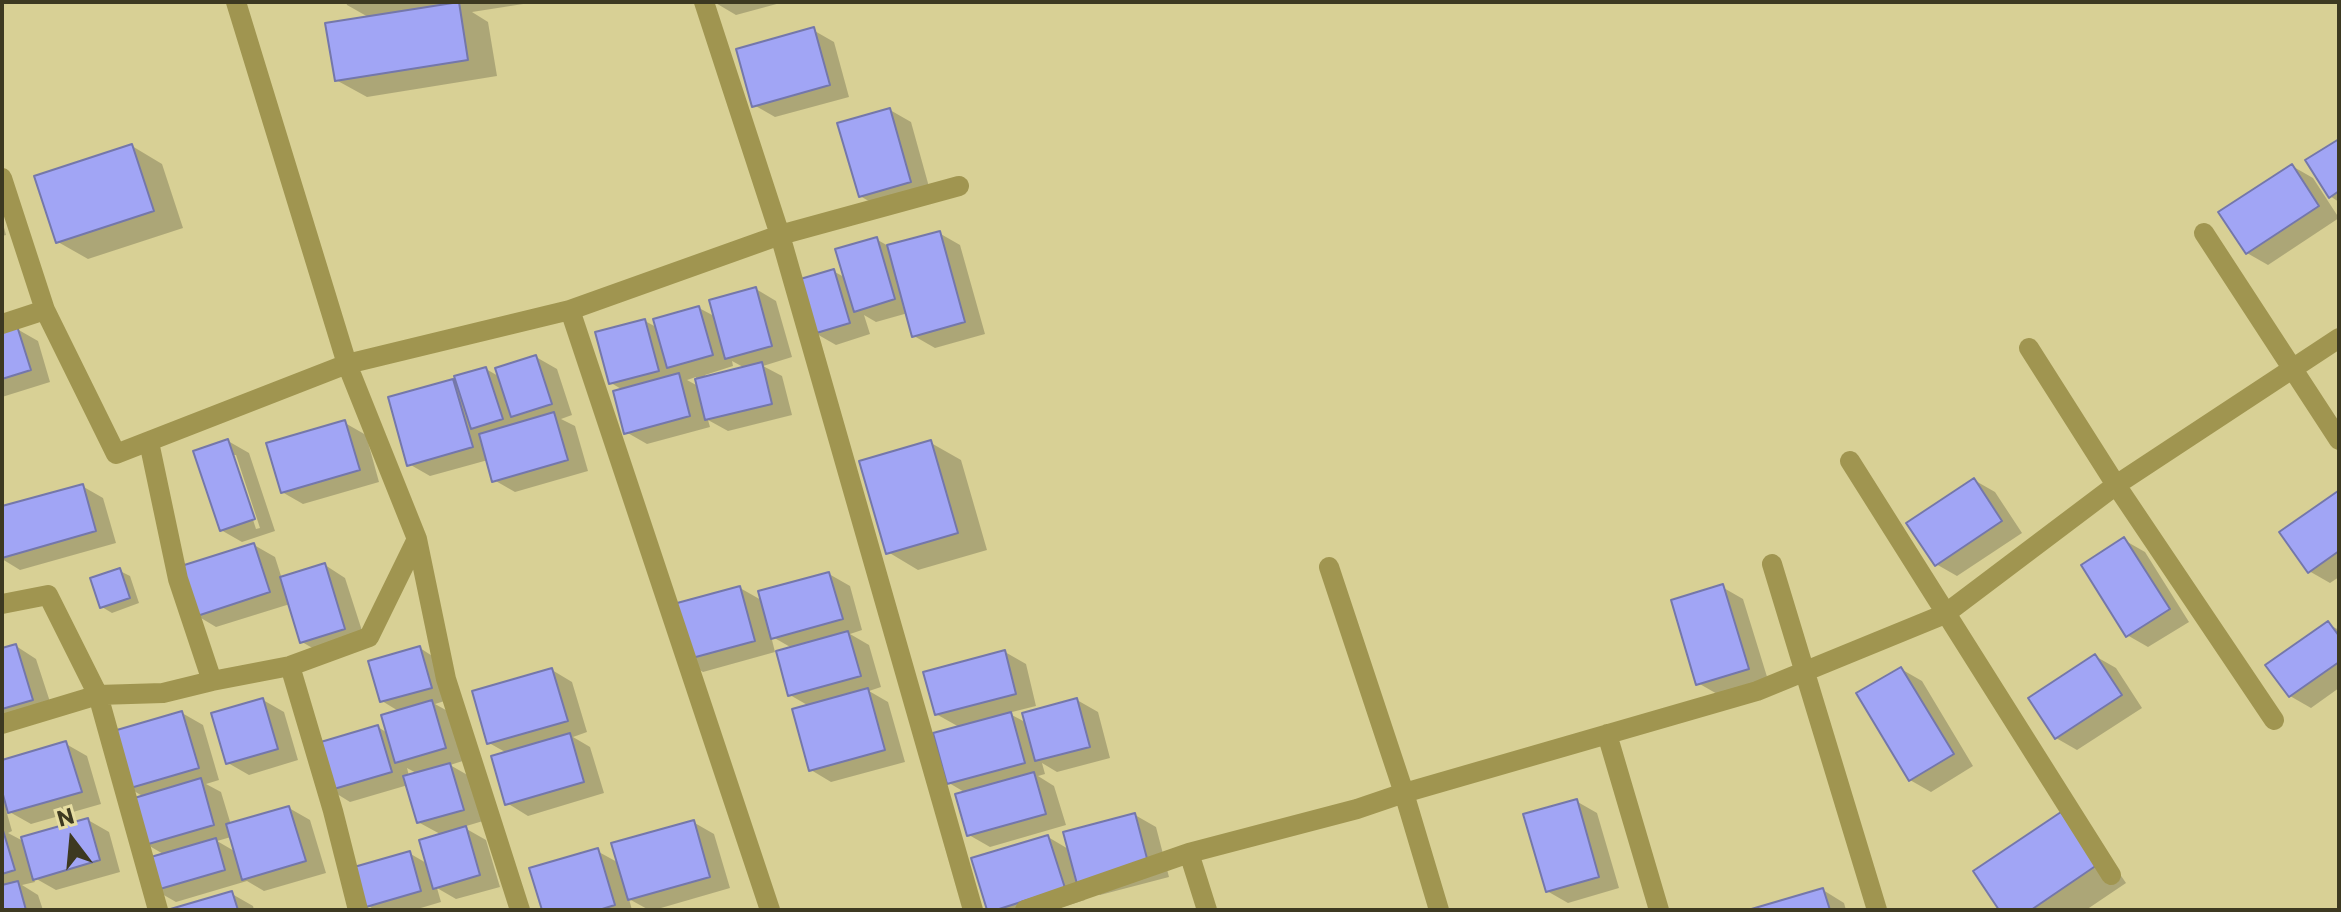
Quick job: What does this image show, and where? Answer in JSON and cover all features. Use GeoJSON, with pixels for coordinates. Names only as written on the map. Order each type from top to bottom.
{"type":"FeatureCollection","features":[{"type":"Feature","properties":{"kind":"street"},"geometry":{"type":"LineString","coordinates":[[236,2],[347,364],[417,539],[446,679],[520,910]]}},
{"type":"Feature","properties":{"kind":"street"},"geometry":{"type":"LineString","coordinates":[[704,2],[780,235],[973,910]]}},
{"type":"Feature","properties":{"kind":"street"},"geometry":{"type":"LineString","coordinates":[[2,178],[45,310],[116,454],[347,364],[570,310],[780,235],[959,186]]}},
{"type":"Feature","properties":{"kind":"street"},"geometry":{"type":"LineString","coordinates":[[2204,233],[2339,440]]}},
{"type":"Feature","properties":{"kind":"street"},"geometry":{"type":"LineString","coordinates":[[2,324],[45,310]]}},
{"type":"Feature","properties":{"kind":"street"},"geometry":{"type":"LineString","coordinates":[[570,310],[770,910]]}},
{"type":"Feature","properties":{"kind":"street"},"geometry":{"type":"LineString","coordinates":[[1025,910],[1189,853],[1357,809],[1757,691],[1945,614],[2116,485],[2339,338]]}},
{"type":"Feature","properties":{"kind":"street"},"geometry":{"type":"LineString","coordinates":[[2029,348],[2116,485],[2274,720]]}},
{"type":"Feature","properties":{"kind":"street"},"geometry":{"type":"LineString","coordinates":[[149,442],[178,579],[212,681]]}},
{"type":"Feature","properties":{"kind":"street"},"geometry":{"type":"LineString","coordinates":[[1850,461],[2111,875]]}},
{"type":"Feature","properties":{"kind":"street"},"geometry":{"type":"LineString","coordinates":[[2,724],[98,695],[163,693],[290,666],[369,637],[417,539]]}},
{"type":"Feature","properties":{"kind":"street"},"geometry":{"type":"LineString","coordinates":[[1772,564],[1877,910]]}},
{"type":"Feature","properties":{"kind":"street"},"geometry":{"type":"LineString","coordinates":[[1329,567],[1404,793],[1439,910]]}},
{"type":"Feature","properties":{"kind":"street"},"geometry":{"type":"LineString","coordinates":[[2,604],[48,595],[98,695],[158,910]]}},
{"type":"Feature","properties":{"kind":"street"},"geometry":{"type":"LineString","coordinates":[[290,666],[333,811],[358,910]]}},
{"type":"Feature","properties":{"kind":"street"},"geometry":{"type":"LineString","coordinates":[[1607,734],[1659,910]]}},
{"type":"Feature","properties":{"kind":"street"},"geometry":{"type":"LineString","coordinates":[[1189,853],[1207,910]]}},
{"type":"Feature","properties":{"kind":"building"},"geometry":{"type":"Polygon","coordinates":[[[459,2],[468,60],[335,81],[325,23],[459,2]]]}},
{"type":"Feature","properties":{"kind":"building"},"geometry":{"type":"Polygon","coordinates":[[[814,27],[830,85],[752,107],[736,49],[814,27]]]}},
{"type":"Feature","properties":{"kind":"building"},"geometry":{"type":"Polygon","coordinates":[[[890,108],[911,182],[859,197],[837,123],[890,108]]]}},
{"type":"Feature","properties":{"kind":"building"},"geometry":{"type":"Polygon","coordinates":[[[2339,139],[2339,191],[2329,198],[2305,160],[2339,139]]]}},
{"type":"Feature","properties":{"kind":"building"},"geometry":{"type":"Polygon","coordinates":[[[132,144],[154,211],[56,243],[34,176],[132,144]]]}},
{"type":"Feature","properties":{"kind":"building"},"geometry":{"type":"Polygon","coordinates":[[[2292,164],[2319,206],[2246,254],[2218,212],[2292,164]]]}},
{"type":"Feature","properties":{"kind":"building"},"geometry":{"type":"Polygon","coordinates":[[[940,231],[965,322],[912,337],[887,245],[940,231]]]}},
{"type":"Feature","properties":{"kind":"building"},"geometry":{"type":"Polygon","coordinates":[[[877,237],[895,299],[854,312],[835,249],[877,237]]]}},
{"type":"Feature","properties":{"kind":"building"},"geometry":{"type":"Polygon","coordinates":[[[834,269],[850,323],[813,334],[797,280],[834,269]]]}},
{"type":"Feature","properties":{"kind":"building"},"geometry":{"type":"Polygon","coordinates":[[[756,287],[772,346],[725,359],[709,300],[756,287]]]}},
{"type":"Feature","properties":{"kind":"building"},"geometry":{"type":"Polygon","coordinates":[[[699,306],[713,355],[667,368],[653,319],[699,306]]]}},
{"type":"Feature","properties":{"kind":"building"},"geometry":{"type":"Polygon","coordinates":[[[645,319],[659,371],[609,384],[595,332],[645,319]]]}},
{"type":"Feature","properties":{"kind":"building"},"geometry":{"type":"Polygon","coordinates":[[[17,326],[31,370],[2,379],[2,331],[17,326]]]}},
{"type":"Feature","properties":{"kind":"building"},"geometry":{"type":"Polygon","coordinates":[[[536,355],[552,404],[511,417],[495,368],[536,355]]]}},
{"type":"Feature","properties":{"kind":"building"},"geometry":{"type":"Polygon","coordinates":[[[762,362],[772,404],[705,420],[695,379],[762,362]]]}},
{"type":"Feature","properties":{"kind":"building"},"geometry":{"type":"Polygon","coordinates":[[[486,367],[503,419],[471,429],[454,376],[486,367]]]}},
{"type":"Feature","properties":{"kind":"building"},"geometry":{"type":"Polygon","coordinates":[[[679,373],[690,416],[624,434],[613,391],[679,373]]]}},
{"type":"Feature","properties":{"kind":"building"},"geometry":{"type":"Polygon","coordinates":[[[453,379],[473,447],[407,466],[388,397],[453,379]]]}},
{"type":"Feature","properties":{"kind":"building"},"geometry":{"type":"Polygon","coordinates":[[[554,412],[568,460],[492,482],[479,434],[554,412]]]}},
{"type":"Feature","properties":{"kind":"building"},"geometry":{"type":"Polygon","coordinates":[[[345,420],[360,470],[281,493],[266,443],[345,420]]]}},
{"type":"Feature","properties":{"kind":"building"},"geometry":{"type":"Polygon","coordinates":[[[228,439],[255,519],[220,531],[193,451],[228,439]]]}},
{"type":"Feature","properties":{"kind":"building"},"geometry":{"type":"Polygon","coordinates":[[[931,440],[958,533],[886,554],[859,461],[931,440]]]}},
{"type":"Feature","properties":{"kind":"building"},"geometry":{"type":"Polygon","coordinates":[[[1974,478],[2002,521],[1935,566],[1906,523],[1974,478]]]}},
{"type":"Feature","properties":{"kind":"building"},"geometry":{"type":"Polygon","coordinates":[[[83,484],[96,531],[2,558],[2,506],[83,484]]]}},
{"type":"Feature","properties":{"kind":"building"},"geometry":{"type":"Polygon","coordinates":[[[2338,491],[2339,551],[2308,573],[2279,532],[2338,491]]]}},
{"type":"Feature","properties":{"kind":"building"},"geometry":{"type":"Polygon","coordinates":[[[2124,537],[2170,609],[2126,637],[2081,565],[2124,537]]]}},
{"type":"Feature","properties":{"kind":"building"},"geometry":{"type":"Polygon","coordinates":[[[254,543],[270,592],[194,617],[178,567],[254,543]]]}},
{"type":"Feature","properties":{"kind":"building"},"geometry":{"type":"Polygon","coordinates":[[[325,563],[345,629],[300,643],[280,577],[325,563]]]}},
{"type":"Feature","properties":{"kind":"building"},"geometry":{"type":"Polygon","coordinates":[[[120,568],[130,598],[100,608],[90,578],[120,568]]]}},
{"type":"Feature","properties":{"kind":"building"},"geometry":{"type":"Polygon","coordinates":[[[829,572],[843,619],[771,639],[758,591],[829,572]]]}},
{"type":"Feature","properties":{"kind":"building"},"geometry":{"type":"Polygon","coordinates":[[[1723,584],[1749,669],[1696,685],[1671,600],[1723,584]]]}},
{"type":"Feature","properties":{"kind":"building"},"geometry":{"type":"Polygon","coordinates":[[[740,586],[755,641],[681,661],[666,606],[740,586]]]}},
{"type":"Feature","properties":{"kind":"building"},"geometry":{"type":"Polygon","coordinates":[[[2328,621],[2339,636],[2339,662],[2289,697],[2265,665],[2328,621]]]}},
{"type":"Feature","properties":{"kind":"building"},"geometry":{"type":"Polygon","coordinates":[[[848,631],[861,676],[788,696],[776,651],[848,631]]]}},
{"type":"Feature","properties":{"kind":"building"},"geometry":{"type":"Polygon","coordinates":[[[16,644],[33,700],[2,709],[2,648],[16,644]]]}},
{"type":"Feature","properties":{"kind":"building"},"geometry":{"type":"Polygon","coordinates":[[[420,646],[432,688],[380,702],[368,661],[420,646]]]}},
{"type":"Feature","properties":{"kind":"building"},"geometry":{"type":"Polygon","coordinates":[[[1005,650],[1016,694],[935,715],[923,672],[1005,650]]]}},
{"type":"Feature","properties":{"kind":"building"},"geometry":{"type":"Polygon","coordinates":[[[2095,654],[2122,695],[2055,739],[2028,698],[2095,654]]]}},
{"type":"Feature","properties":{"kind":"building"},"geometry":{"type":"Polygon","coordinates":[[[1901,667],[1954,754],[1909,781],[1856,693],[1901,667]]]}},
{"type":"Feature","properties":{"kind":"building"},"geometry":{"type":"Polygon","coordinates":[[[552,668],[568,721],[487,744],[472,691],[552,668]]]}},
{"type":"Feature","properties":{"kind":"building"},"geometry":{"type":"Polygon","coordinates":[[[868,688],[885,750],[809,771],[792,709],[868,688]]]}},
{"type":"Feature","properties":{"kind":"building"},"geometry":{"type":"Polygon","coordinates":[[[263,698],[278,749],[226,764],[211,713],[263,698]]]}},
{"type":"Feature","properties":{"kind":"building"},"geometry":{"type":"Polygon","coordinates":[[[1077,698],[1090,747],[1035,761],[1022,713],[1077,698]]]}},
{"type":"Feature","properties":{"kind":"building"},"geometry":{"type":"Polygon","coordinates":[[[432,700],[446,748],[395,763],[381,715],[432,700]]]}},
{"type":"Feature","properties":{"kind":"building"},"geometry":{"type":"Polygon","coordinates":[[[182,711],[199,768],[127,789],[110,732],[182,711]]]}},
{"type":"Feature","properties":{"kind":"building"},"geometry":{"type":"Polygon","coordinates":[[[1011,712],[1025,763],[947,784],[933,733],[1011,712]]]}},
{"type":"Feature","properties":{"kind":"building"},"geometry":{"type":"Polygon","coordinates":[[[378,725],[392,772],[327,791],[314,744],[378,725]]]}},
{"type":"Feature","properties":{"kind":"building"},"geometry":{"type":"Polygon","coordinates":[[[570,733],[584,782],[505,805],[491,756],[570,733]]]}},
{"type":"Feature","properties":{"kind":"building"},"geometry":{"type":"Polygon","coordinates":[[[66,741],[82,792],[8,813],[2,791],[2,760],[66,741]]]}},
{"type":"Feature","properties":{"kind":"building"},"geometry":{"type":"Polygon","coordinates":[[[450,763],[464,810],[417,823],[403,776],[450,763]]]}},
{"type":"Feature","properties":{"kind":"building"},"geometry":{"type":"Polygon","coordinates":[[[1034,772],[1046,814],[967,836],[955,794],[1034,772]]]}},
{"type":"Feature","properties":{"kind":"building"},"geometry":{"type":"Polygon","coordinates":[[[201,778],[214,825],[145,845],[131,799],[201,778]]]}},
{"type":"Feature","properties":{"kind":"building"},"geometry":{"type":"Polygon","coordinates":[[[1577,799],[1599,877],[1546,892],[1523,814],[1577,799]]]}},
{"type":"Feature","properties":{"kind":"building"},"geometry":{"type":"Polygon","coordinates":[[[289,806],[306,861],[242,880],[226,824],[289,806]]]}},
{"type":"Feature","properties":{"kind":"building"},"geometry":{"type":"Polygon","coordinates":[[[2061,812],[2097,865],[2031,910],[1999,910],[1973,871],[2061,812]]]}},
{"type":"Feature","properties":{"kind":"building"},"geometry":{"type":"Polygon","coordinates":[[[1135,813],[1149,866],[1077,884],[1063,832],[1135,813]]]}},
{"type":"Feature","properties":{"kind":"building"},"geometry":{"type":"Polygon","coordinates":[[[88,818],[100,860],[33,880],[21,837],[88,818]]]}},
{"type":"Feature","properties":{"kind":"building"},"geometry":{"type":"Polygon","coordinates":[[[694,820],[710,877],[628,900],[611,843],[694,820]]]}},
{"type":"Feature","properties":{"kind":"building"},"geometry":{"type":"Polygon","coordinates":[[[466,826],[480,875],[433,889],[419,840],[466,826]]]}},
{"type":"Feature","properties":{"kind":"building"},"geometry":{"type":"Polygon","coordinates":[[[2,827],[15,870],[2,874],[2,827]]]}},
{"type":"Feature","properties":{"kind":"building"},"geometry":{"type":"Polygon","coordinates":[[[1048,835],[1065,888],[996,910],[987,910],[971,858],[1048,835]]]}},
{"type":"Feature","properties":{"kind":"building"},"geometry":{"type":"Polygon","coordinates":[[[216,838],[225,870],[153,891],[144,859],[216,838]]]}},
{"type":"Feature","properties":{"kind":"building"},"geometry":{"type":"Polygon","coordinates":[[[598,848],[615,905],[599,910],[542,910],[529,868],[598,848]]]}},
{"type":"Feature","properties":{"kind":"building"},"geometry":{"type":"Polygon","coordinates":[[[410,851],[421,891],[366,907],[354,867],[410,851]]]}},
{"type":"Feature","properties":{"kind":"building"},"geometry":{"type":"Polygon","coordinates":[[[18,881],[26,910],[2,910],[2,885],[18,881]]]}},
{"type":"Feature","properties":{"kind":"building"},"geometry":{"type":"Polygon","coordinates":[[[1823,888],[1830,910],[1748,910],[1823,888]]]}},
{"type":"Feature","properties":{"kind":"building"},"geometry":{"type":"Polygon","coordinates":[[[232,891],[238,910],[167,910],[232,891]]]}}]}
